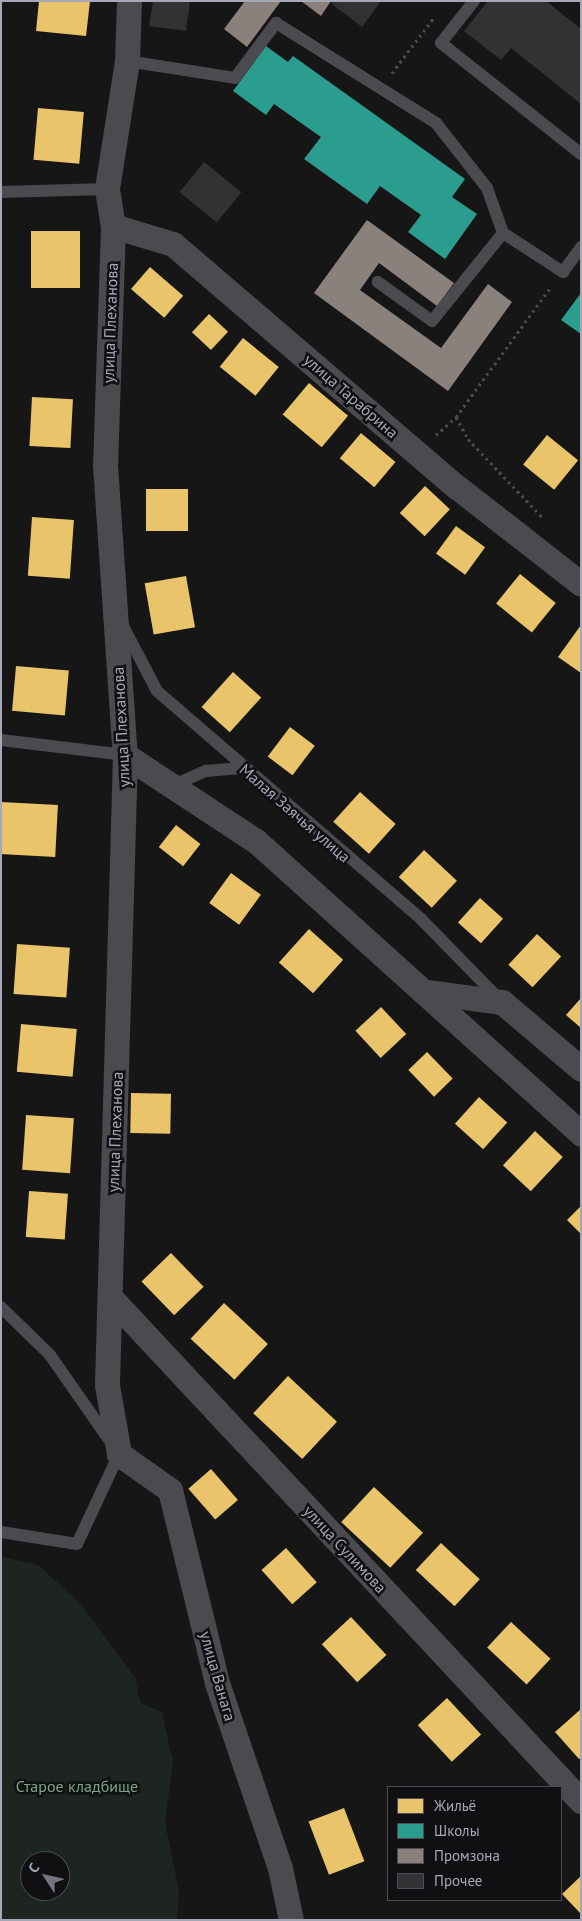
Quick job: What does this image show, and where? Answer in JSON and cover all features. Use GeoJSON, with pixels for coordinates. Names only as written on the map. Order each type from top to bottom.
{"type":"FeatureCollection","features":[{"type":"Feature","properties":{"kind":"street","name":"улица Плеханова"},"geometry":{"type":"LineString","coordinates":[[119,1454],[107,1384],[125,755],[113,606],[105,465],[113,226],[108,189],[128,61],[129,1]]}},
{"type":"Feature","properties":{"kind":"street","name":"улица Тарабрина"},"geometry":{"type":"LineString","coordinates":[[113,226],[173,244],[417,453],[581,584]]}},
{"type":"Feature","properties":{"kind":"street"},"geometry":{"type":"LineString","coordinates":[[125,755],[256,841],[427,992],[581,1134]]}},
{"type":"Feature","properties":{"kind":"street"},"geometry":{"type":"LineString","coordinates":[[427,992],[502,1002]]}},
{"type":"Feature","properties":{"kind":"street","name":"Малая Заячья улица"},"geometry":{"type":"LineString","coordinates":[[502,1002],[581,1069]]}},
{"type":"Feature","properties":{"kind":"street","name":"улица Сулимова"},"geometry":{"type":"LineString","coordinates":[[110,1297],[581,1801]]}},
{"type":"Feature","properties":{"kind":"street","name":"улица Ванага"},"geometry":{"type":"LineString","coordinates":[[119,1454],[170,1490],[217,1683],[280,1868],[291,1920]]}},
{"type":"Feature","properties":{"kind":"lane"},"geometry":{"type":"LineString","coordinates":[[474,1],[441,43],[581,154]]}},
{"type":"Feature","properties":{"kind":"lane"},"geometry":{"type":"LineString","coordinates":[[128,61],[235,78],[276,23],[383,86],[436,123],[487,188],[503,233],[563,272],[581,247]]}},
{"type":"Feature","properties":{"kind":"lane"},"geometry":{"type":"LineString","coordinates":[[1,192],[108,189]]}},
{"type":"Feature","properties":{"kind":"lane"},"geometry":{"type":"LineString","coordinates":[[378,282],[432,321],[503,233]]}},
{"type":"Feature","properties":{"kind":"lane","name":"Малая Заячья улица"},"geometry":{"type":"LineString","coordinates":[[113,606],[157,692],[421,919],[502,1002]]}},
{"type":"Feature","properties":{"kind":"lane"},"geometry":{"type":"LineString","coordinates":[[1,740],[125,755]]}},
{"type":"Feature","properties":{"kind":"lane"},"geometry":{"type":"LineString","coordinates":[[174,786],[206,771],[244,768]]}},
{"type":"Feature","properties":{"kind":"lane"},"geometry":{"type":"LineString","coordinates":[[1,1307],[50,1355],[119,1454],[77,1544],[1,1532]]}},
{"type":"Feature","properties":{"kind":"path"},"geometry":{"type":"LineString","coordinates":[[383,86],[432,15],[456,25]]}},
{"type":"Feature","properties":{"kind":"path"},"geometry":{"type":"LineString","coordinates":[[417,453],[456,417],[563,272]]}},
{"type":"Feature","properties":{"kind":"path"},"geometry":{"type":"LineString","coordinates":[[456,417],[468,439],[546,523]]}},
{"type":"Feature","properties":{"kind":"green space","name":"Старое кладбище"},"geometry":{"type":"Polygon","coordinates":[[[1,1557],[38,1565],[81,1604],[136,1679],[140,1703],[162,1712],[173,1762],[165,1823],[179,1891],[177,1920],[1,1920],[1,1557]]]}},
{"type":"Feature","properties":{"kind":"building: Жильё"},"geometry":{"type":"Polygon","coordinates":[[[39,1],[90,1],[86,36],[36,31],[39,1]]]}},
{"type":"Feature","properties":{"kind":"building: Жильё"},"geometry":{"type":"Polygon","coordinates":[[[38,108],[84,112],[79,164],[33,160],[38,108]]]}},
{"type":"Feature","properties":{"kind":"building: Жильё"},"geometry":{"type":"Polygon","coordinates":[[[31,231],[80,231],[80,288],[31,288],[31,231]]]}},
{"type":"Feature","properties":{"kind":"building: Жильё"},"geometry":{"type":"Polygon","coordinates":[[[150,267],[183,296],[164,318],[131,289],[150,267]]]}},
{"type":"Feature","properties":{"kind":"building: Жильё"},"geometry":{"type":"Polygon","coordinates":[[[209,314],[228,332],[211,350],[192,332],[209,314]]]}},
{"type":"Feature","properties":{"kind":"building: Жильё"},"geometry":{"type":"Polygon","coordinates":[[[243,338],[279,367],[255,396],[220,367],[243,338]]]}},
{"type":"Feature","properties":{"kind":"building: Жильё"},"geometry":{"type":"Polygon","coordinates":[[[309,383],[348,416],[322,447],[283,414],[309,383]]]}},
{"type":"Feature","properties":{"kind":"building: Жильё"},"geometry":{"type":"Polygon","coordinates":[[[32,397],[73,399],[70,448],[29,446],[32,397]]]}},
{"type":"Feature","properties":{"kind":"building: Жильё"},"geometry":{"type":"Polygon","coordinates":[[[361,433],[395,462],[374,487],[340,458],[361,433]]]}},
{"type":"Feature","properties":{"kind":"building: Жильё"},"geometry":{"type":"Polygon","coordinates":[[[547,435],[578,460],[554,490],[523,465],[547,435]]]}},
{"type":"Feature","properties":{"kind":"building: Жильё"},"geometry":{"type":"Polygon","coordinates":[[[425,486],[450,509],[425,536],[400,513],[425,486]]]}},
{"type":"Feature","properties":{"kind":"building: Жильё"},"geometry":{"type":"Polygon","coordinates":[[[146,489],[188,489],[188,531],[146,531],[146,489]]]}},
{"type":"Feature","properties":{"kind":"building: Жильё"},"geometry":{"type":"Polygon","coordinates":[[[32,517],[74,520],[70,579],[28,576],[32,517]]]}},
{"type":"Feature","properties":{"kind":"building: Жильё"},"geometry":{"type":"Polygon","coordinates":[[[456,526],[485,547],[465,575],[436,554],[456,526]]]}},
{"type":"Feature","properties":{"kind":"building: Жильё"},"geometry":{"type":"Polygon","coordinates":[[[520,574],[556,603],[532,632],[496,604],[520,574]]]}},
{"type":"Feature","properties":{"kind":"building: Жильё"},"geometry":{"type":"Polygon","coordinates":[[[186,576],[195,627],[154,635],[145,583],[186,576]]]}},
{"type":"Feature","properties":{"kind":"building: Жильё"},"geometry":{"type":"Polygon","coordinates":[[[581,625],[581,673],[558,657],[581,625]]]}},
{"type":"Feature","properties":{"kind":"building: Жильё"},"geometry":{"type":"Polygon","coordinates":[[[16,666],[69,671],[65,715],[12,711],[16,666]]]}},
{"type":"Feature","properties":{"kind":"building: Жильё"},"geometry":{"type":"Polygon","coordinates":[[[233,672],[261,697],[230,732],[202,707],[233,672]]]}},
{"type":"Feature","properties":{"kind":"building: Жильё"},"geometry":{"type":"Polygon","coordinates":[[[290,727],[315,746],[292,775],[268,757],[290,727]]]}},
{"type":"Feature","properties":{"kind":"building: Жильё"},"geometry":{"type":"Polygon","coordinates":[[[360,792],[396,824],[369,854],[333,822],[360,792]]]}},
{"type":"Feature","properties":{"kind":"building: Жильё"},"geometry":{"type":"Polygon","coordinates":[[[1,802],[58,805],[55,857],[1,854],[1,802]]]}},
{"type":"Feature","properties":{"kind":"building: Жильё"},"geometry":{"type":"Polygon","coordinates":[[[176,825],[200,844],[183,866],[159,847],[176,825]]]}},
{"type":"Feature","properties":{"kind":"building: Жильё"},"geometry":{"type":"Polygon","coordinates":[[[424,850],[457,881],[432,908],[399,877],[424,850]]]}},
{"type":"Feature","properties":{"kind":"building: Жильё"},"geometry":{"type":"Polygon","coordinates":[[[231,873],[261,895],[239,925],[209,903],[231,873]]]}},
{"type":"Feature","properties":{"kind":"building: Жильё"},"geometry":{"type":"Polygon","coordinates":[[[480,898],[503,919],[481,943],[458,923],[480,898]]]}},
{"type":"Feature","properties":{"kind":"building: Жильё"},"geometry":{"type":"Polygon","coordinates":[[[309,929],[343,960],[313,993],[279,962],[309,929]]]}},
{"type":"Feature","properties":{"kind":"building: Жильё"},"geometry":{"type":"Polygon","coordinates":[[[537,934],[561,957],[532,987],[508,965],[537,934]]]}},
{"type":"Feature","properties":{"kind":"building: Жильё"},"geometry":{"type":"Polygon","coordinates":[[[17,944],[70,948],[66,998],[14,994],[17,944]]]}},
{"type":"Feature","properties":{"kind":"building: Жильё"},"geometry":{"type":"Polygon","coordinates":[[[581,998],[581,1028],[566,1015],[581,998]]]}},
{"type":"Feature","properties":{"kind":"building: Жильё"},"geometry":{"type":"Polygon","coordinates":[[[381,1007],[406,1034],[381,1058],[355,1031],[381,1007]]]}},
{"type":"Feature","properties":{"kind":"building: Жильё"},"geometry":{"type":"Polygon","coordinates":[[[21,1024],[77,1029],[73,1077],[17,1072],[21,1024]]]}},
{"type":"Feature","properties":{"kind":"building: Жильё"},"geometry":{"type":"Polygon","coordinates":[[[427,1052],[453,1079],[434,1097],[408,1070],[427,1052]]]}},
{"type":"Feature","properties":{"kind":"building: Жильё"},"geometry":{"type":"Polygon","coordinates":[[[131,1093],[171,1094],[170,1134],[130,1133],[131,1093]]]}},
{"type":"Feature","properties":{"kind":"building: Жильё"},"geometry":{"type":"Polygon","coordinates":[[[479,1097],[507,1122],[483,1149],[455,1124],[479,1097]]]}},
{"type":"Feature","properties":{"kind":"building: Жильё"},"geometry":{"type":"Polygon","coordinates":[[[26,1115],[74,1118],[70,1173],[22,1170],[26,1115]]]}},
{"type":"Feature","properties":{"kind":"building: Жильё"},"geometry":{"type":"Polygon","coordinates":[[[535,1131],[563,1157],[531,1191],[503,1165],[535,1131]]]}},
{"type":"Feature","properties":{"kind":"building: Жильё"},"geometry":{"type":"Polygon","coordinates":[[[29,1191],[68,1194],[65,1240],[26,1237],[29,1191]]]}},
{"type":"Feature","properties":{"kind":"building: Жильё"},"geometry":{"type":"Polygon","coordinates":[[[581,1206],[581,1234],[567,1220],[581,1206]]]}},
{"type":"Feature","properties":{"kind":"building: Жильё"},"geometry":{"type":"Polygon","coordinates":[[[171,1253],[204,1287],[174,1315],[142,1281],[171,1253]]]}},
{"type":"Feature","properties":{"kind":"building: Жильё"},"geometry":{"type":"Polygon","coordinates":[[[224,1303],[268,1344],[234,1380],[191,1339],[224,1303]]]}},
{"type":"Feature","properties":{"kind":"building: Жильё"},"geometry":{"type":"Polygon","coordinates":[[[288,1376],[337,1422],[302,1459],[253,1413],[288,1376]]]}},
{"type":"Feature","properties":{"kind":"building: Жильё"},"geometry":{"type":"Polygon","coordinates":[[[211,1469],[238,1500],[215,1520],[188,1489],[211,1469]]]}},
{"type":"Feature","properties":{"kind":"building: Жильё"},"geometry":{"type":"Polygon","coordinates":[[[374,1487],[423,1533],[390,1568],[341,1522],[374,1487]]]}},
{"type":"Feature","properties":{"kind":"building: Жильё"},"geometry":{"type":"Polygon","coordinates":[[[441,1543],[480,1579],[455,1606],[416,1570],[441,1543]]]}},
{"type":"Feature","properties":{"kind":"building: Жильё"},"geometry":{"type":"Polygon","coordinates":[[[286,1548],[317,1582],[292,1604],[261,1570],[286,1548]]]}},
{"type":"Feature","properties":{"kind":"building: Жильё"},"geometry":{"type":"Polygon","coordinates":[[[351,1617],[386,1655],[357,1682],[322,1644],[351,1617]]]}},
{"type":"Feature","properties":{"kind":"building: Жильё"},"geometry":{"type":"Polygon","coordinates":[[[511,1622],[550,1659],[527,1684],[487,1648],[511,1622]]]}},
{"type":"Feature","properties":{"kind":"building: Жильё"},"geometry":{"type":"Polygon","coordinates":[[[447,1698],[481,1735],[452,1762],[418,1725],[447,1698]]]}},
{"type":"Feature","properties":{"kind":"building: Жильё"},"geometry":{"type":"Polygon","coordinates":[[[581,1709],[581,1758],[579,1759],[555,1732],[581,1709]]]}},
{"type":"Feature","properties":{"kind":"building: Жильё"},"geometry":{"type":"Polygon","coordinates":[[[344,1808],[364,1861],[329,1875],[309,1822],[344,1808]]]}},
{"type":"Feature","properties":{"kind":"building: Жильё"},"geometry":{"type":"Polygon","coordinates":[[[581,1876],[581,1914],[562,1894],[581,1876]]]}},
{"type":"Feature","properties":{"kind":"building: Школы"},"geometry":{"type":"Polygon","coordinates":[[[266,46],[288,62],[293,56],[465,179],[452,197],[477,214],[445,259],[408,232],[421,215],[380,186],[367,204],[304,159],[321,137],[274,104],[266,115],[233,91],[266,46]]]}},
{"type":"Feature","properties":{"kind":"building: Школы"},"geometry":{"type":"Polygon","coordinates":[[[581,293],[581,334],[561,320],[581,293]]]}},
{"type":"Feature","properties":{"kind":"building: Промзона"},"geometry":{"type":"Polygon","coordinates":[[[245,1],[281,1],[247,47],[224,29],[245,1]]]}},
{"type":"Feature","properties":{"kind":"building: Промзона"},"geometry":{"type":"Polygon","coordinates":[[[301,1],[331,1],[321,16],[301,1]]]}},
{"type":"Feature","properties":{"kind":"building: Промзона"},"geometry":{"type":"Polygon","coordinates":[[[367,220],[454,283],[437,306],[379,263],[360,290],[441,348],[488,284],[512,302],[448,391],[314,293],[367,220]]]}},
{"type":"Feature","properties":{"kind":"building: Прочее"},"geometry":{"type":"Polygon","coordinates":[[[153,1],[190,1],[186,31],[149,26],[153,1]]]}},
{"type":"Feature","properties":{"kind":"building: Прочее"},"geometry":{"type":"Polygon","coordinates":[[[334,1],[381,1],[362,27],[332,4],[334,1]]]}},
{"type":"Feature","properties":{"kind":"building: Прочее"},"geometry":{"type":"Polygon","coordinates":[[[488,1],[546,1],[581,29],[581,104],[511,48],[501,60],[464,31],[488,1]]]}},
{"type":"Feature","properties":{"kind":"building: Прочее"},"geometry":{"type":"Polygon","coordinates":[[[204,162],[241,192],[217,223],[179,192],[204,162]]]}}]}
